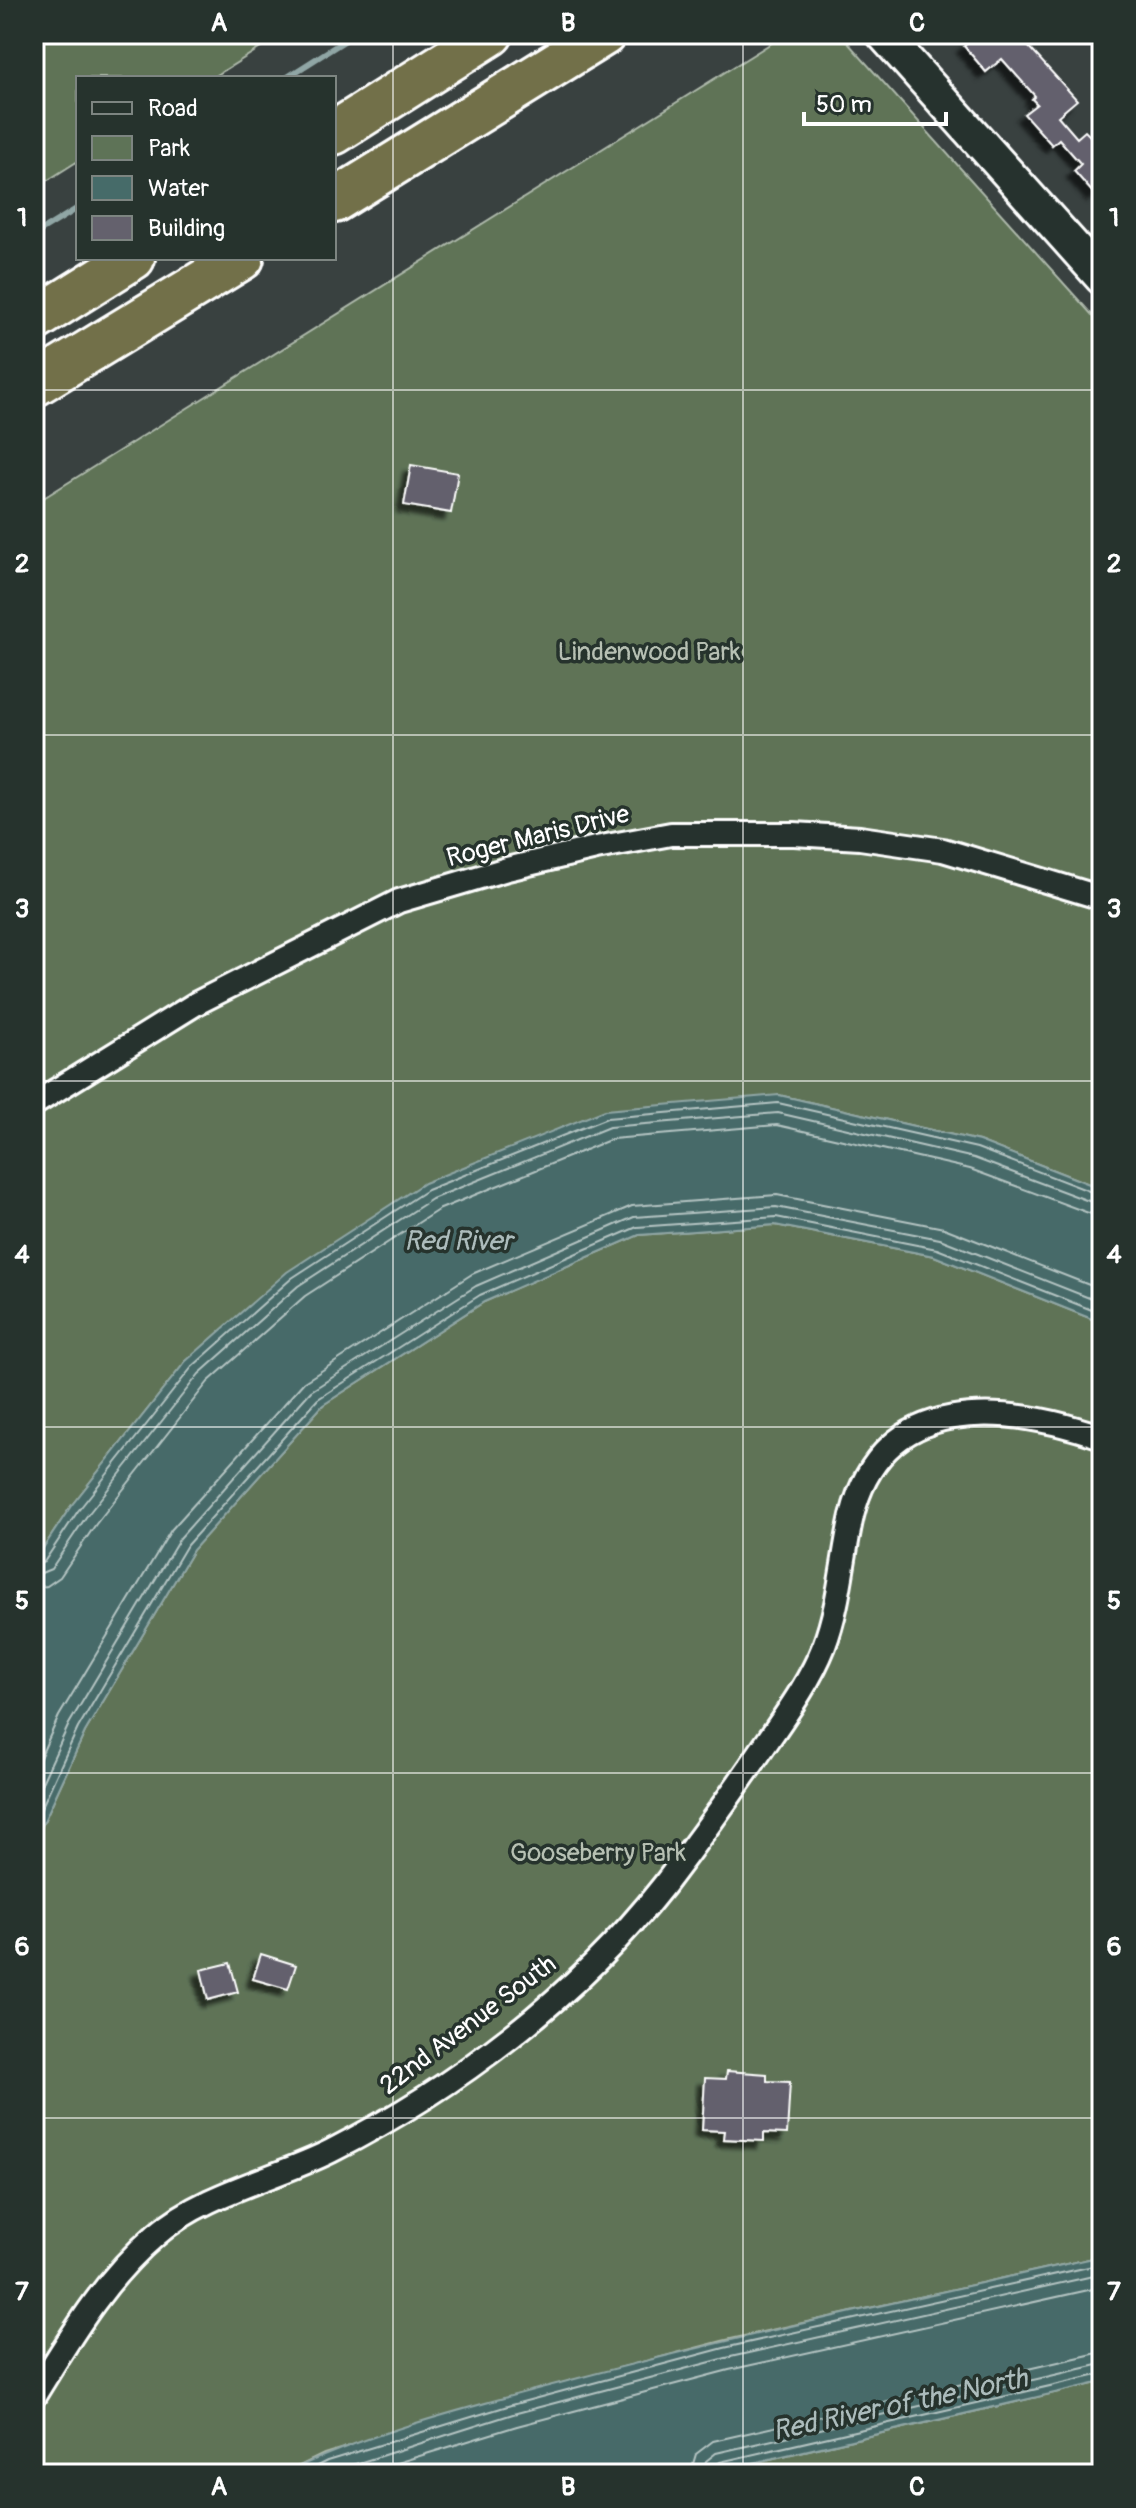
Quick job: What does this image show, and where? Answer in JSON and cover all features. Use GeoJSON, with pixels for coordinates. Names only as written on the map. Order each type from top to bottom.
{"type":"FeatureCollection","features":[{"type":"Feature","properties":{"kind":"highway"},"geometry":{"type":"LineString","coordinates":[[336,132],[491,34]]}},
{"type":"Feature","properties":{"kind":"highway"},"geometry":{"type":"LineString","coordinates":[[336,200],[604,34]]}},
{"type":"Feature","properties":{"kind":"highway"},"geometry":{"type":"LineString","coordinates":[[34,320],[130,260]]}},
{"type":"Feature","properties":{"kind":"highway"},"geometry":{"type":"LineString","coordinates":[[34,385],[239,260]]}},
{"type":"Feature","properties":{"kind":"street"},"geometry":{"type":"LineString","coordinates":[[883,34],[1102,278]]}},
{"type":"Feature","properties":{"kind":"street","name":"Roger Maris Drive"},"geometry":{"type":"LineString","coordinates":[[34,1104],[197,1003],[399,901],[507,869],[596,848],[671,834],[794,834],[860,838],[943,850],[1102,898]]}},
{"type":"Feature","properties":{"kind":"street","name":"22nd Avenue South"},"geometry":{"type":"LineString","coordinates":[[34,2396],[111,2279],[159,2232],[205,2205],[326,2153],[389,2121],[529,2021],[610,1948],[727,1801],[801,1691],[824,1646],[838,1597],[852,1514],[866,1476],[890,1447],[919,1425],[950,1415],[988,1412],[1065,1424],[1102,1437]]}},
{"type":"Feature","properties":{"kind":"green space"},"geometry":{"type":"Polygon","coordinates":[[[34,34],[283,34],[215,76],[76,76],[76,162],[34,189],[34,34]]]}},
{"type":"Feature","properties":{"kind":"green space","name":"Lindenwood Park"},"geometry":{"type":"Polygon","coordinates":[[[786,34],[840,34],[1102,326],[1102,1189],[979,1141],[779,1095],[186,1361],[71,1506],[34,1562],[34,504],[786,34]]]}},
{"type":"Feature","properties":{"kind":"green space","name":"Gooseberry Park"},"geometry":{"type":"Polygon","coordinates":[[[775,1225],[934,1256],[1102,1323],[1102,2256],[722,2341],[509,2397],[324,2454],[283,2474],[34,2474],[34,1843],[85,1732],[193,1550],[323,1405],[484,1302],[639,1235],[775,1225]]]}},
{"type":"Feature","properties":{"kind":"green space"},"geometry":{"type":"Polygon","coordinates":[[[1102,2382],[1102,2474],[705,2474],[1102,2382]]]}},
{"type":"Feature","properties":{"kind":"water","name":"Red River"},"geometry":{"type":"Polygon","coordinates":[[[779,1095],[979,1141],[1102,1189],[1102,1323],[934,1256],[775,1225],[639,1235],[484,1302],[323,1405],[193,1550],[85,1732],[34,1843],[34,1562],[71,1506],[186,1361],[287,1272],[424,1183],[605,1110],[779,1095]]]}},
{"type":"Feature","properties":{"kind":"water","name":"Red River of the North"},"geometry":{"type":"Polygon","coordinates":[[[1102,2256],[1102,2382],[705,2474],[283,2474],[388,2432],[571,2380],[770,2331],[1102,2256]]]}},
{"type":"Feature","properties":{"kind":"building"},"geometry":{"type":"Polygon","coordinates":[[[978,34],[1017,34],[1077,100],[1058,116],[1077,138],[1085,131],[1092,138],[1102,129],[1102,187],[1094,194],[1074,171],[1081,164],[1059,139],[1052,145],[1024,114],[1037,104],[1032,99],[1035,96],[1002,59],[986,72],[964,46],[978,34]]]}},
{"type":"Feature","properties":{"kind":"building"},"geometry":{"type":"Polygon","coordinates":[[[411,465],[458,473],[451,513],[404,505],[411,465]]]}},
{"type":"Feature","properties":{"kind":"building"},"geometry":{"type":"Polygon","coordinates":[[[261,1954],[296,1965],[288,1989],[253,1979],[261,1954]]]}},
{"type":"Feature","properties":{"kind":"building"},"geometry":{"type":"Polygon","coordinates":[[[230,1963],[238,1992],[208,2000],[201,1970],[230,1963]]]}},
{"type":"Feature","properties":{"kind":"building"},"geometry":{"type":"Polygon","coordinates":[[[727,2071],[767,2074],[767,2081],[790,2082],[787,2134],[764,2133],[764,2141],[723,2139],[724,2131],[702,2130],[705,2078],[726,2079],[727,2071]]]}},
{"type":"Feature","properties":{"kind":"waterway"},"geometry":{"type":"LineString","coordinates":[[289,76],[355,34]]}},
{"type":"Feature","properties":{"kind":"waterway"},"geometry":{"type":"LineString","coordinates":[[34,235],[76,209]]}}]}
